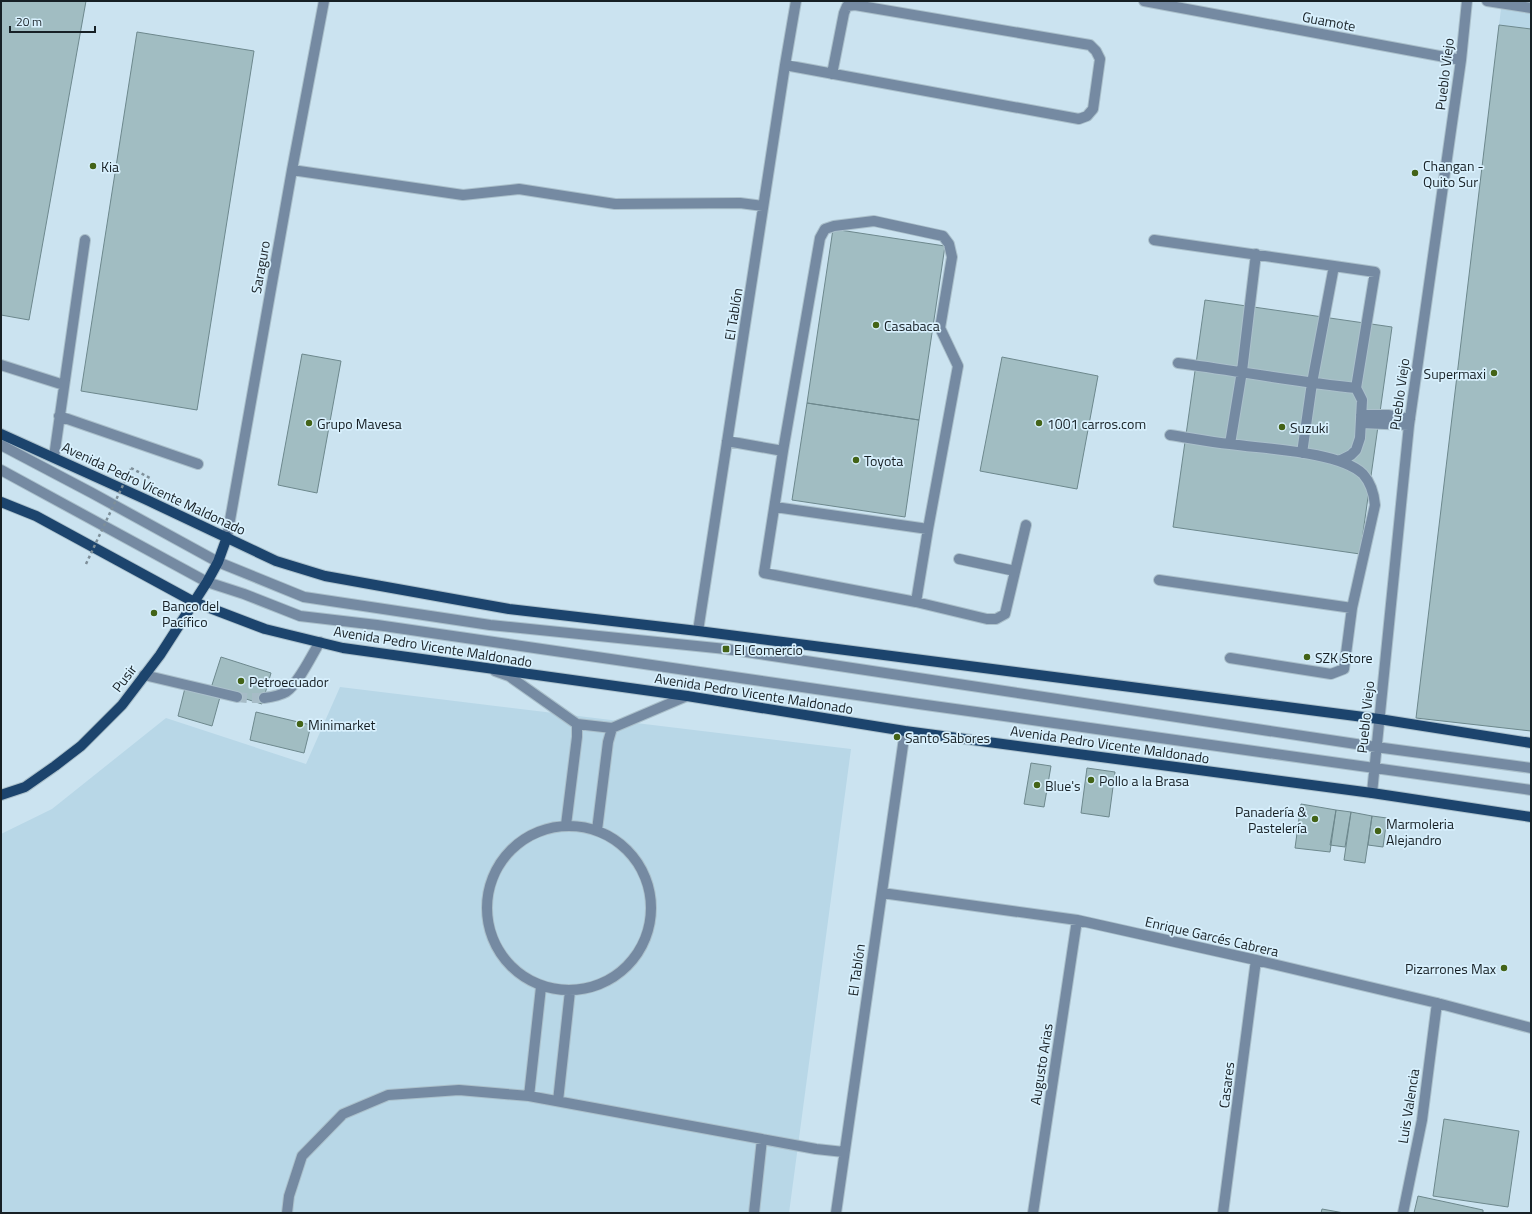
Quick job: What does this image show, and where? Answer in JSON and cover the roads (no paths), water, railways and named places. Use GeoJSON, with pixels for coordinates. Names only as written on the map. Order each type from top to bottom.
{"type":"FeatureCollection","features":[{"type":"Feature","properties":{"kind":"main road","name":"Avenida Pedro Vicente Maldonado"},"geometry":{"type":"LineString","coordinates":[[1,434],[54,457],[276,561],[325,576],[509,609],[698,630],[1379,719],[1531,743]]}},
{"type":"Feature","properties":{"kind":"main road","name":"Avenida Pedro Vicente Maldonado"},"geometry":{"type":"LineString","coordinates":[[1,502],[36,516],[194,602],[265,629],[343,648],[688,696],[905,731],[1372,793],[1531,817]]}},
{"type":"Feature","properties":{"kind":"main road","name":"Pusir"},"geometry":{"type":"LineString","coordinates":[[1,795],[25,787],[81,746],[122,706],[160,655],[207,582],[218,562],[227,538]]}},
{"type":"Feature","properties":{"kind":"street","name":"Saraguro"},"geometry":{"type":"LineString","coordinates":[[227,538],[292,170],[324,1]]}},
{"type":"Feature","properties":{"kind":"street","name":"El Tablón"},"geometry":{"type":"LineString","coordinates":[[698,630],[796,1]]}},
{"type":"Feature","properties":{"kind":"street","name":"Guamote"},"geometry":{"type":"LineString","coordinates":[[1144,1],[1461,60]]}},
{"type":"Feature","properties":{"kind":"street","name":"Pueblo Viejo"},"geometry":{"type":"LineString","coordinates":[[1372,793],[1409,422],[1461,60],[1467,1]]}},
{"type":"Feature","properties":{"kind":"street"},"geometry":{"type":"LineString","coordinates":[[1487,1],[1531,8]]}},
{"type":"Feature","properties":{"kind":"street"},"geometry":{"type":"LineString","coordinates":[[785,65],[832,74],[1079,119],[1087,116],[1093,109],[1100,59],[1096,51],[1090,45],[855,4],[847,6],[844,13],[832,74]]}},
{"type":"Feature","properties":{"kind":"street"},"geometry":{"type":"LineString","coordinates":[[292,170],[463,195],[519,189],[615,204],[740,203],[763,206]]}},
{"type":"Feature","properties":{"kind":"street"},"geometry":{"type":"LineString","coordinates":[[916,602],[958,366],[940,328],[952,257],[949,244],[943,236],[874,221],[834,226],[825,229],[820,238],[783,450],[764,573],[916,602],[986,619],[996,619],[1005,614],[1026,525]]}},
{"type":"Feature","properties":{"kind":"street"},"geometry":{"type":"LineString","coordinates":[[54,457],[85,240]]}},
{"type":"Feature","properties":{"kind":"street"},"geometry":{"type":"LineString","coordinates":[[1154,240],[1375,272],[1356,388],[1362,400],[1360,438],[1356,450],[1351,455],[1339,461]]}},
{"type":"Feature","properties":{"kind":"street"},"geometry":{"type":"LineString","coordinates":[[1230,444],[1242,371],[1256,254]]}},
{"type":"Feature","properties":{"kind":"street"},"geometry":{"type":"LineString","coordinates":[[1302,452],[1312,383],[1334,266]]}},
{"type":"Feature","properties":{"kind":"street"},"geometry":{"type":"LineString","coordinates":[[1178,363],[1356,388]]}},
{"type":"Feature","properties":{"kind":"street"},"geometry":{"type":"LineString","coordinates":[[1,365],[64,385]]}},
{"type":"Feature","properties":{"kind":"street"},"geometry":{"type":"LineString","coordinates":[[59,416],[198,464]]}},
{"type":"Feature","properties":{"kind":"street"},"geometry":{"type":"LineString","coordinates":[[1361,419],[1409,422]]}},
{"type":"Feature","properties":{"kind":"street"},"geometry":{"type":"LineString","coordinates":[[1170,435],[1230,444],[1302,452],[1339,461],[1363,475],[1374,491],[1375,505],[1352,608],[1344,669],[1331,674],[1230,658]]}},
{"type":"Feature","properties":{"kind":"street"},"geometry":{"type":"LineString","coordinates":[[728,441],[783,450]]}},
{"type":"Feature","properties":{"kind":"street"},"geometry":{"type":"LineString","coordinates":[[1,445],[92,492],[218,562],[304,597],[490,625],[726,649],[1376,747],[1531,768]]}},
{"type":"Feature","properties":{"kind":"street"},"geometry":{"type":"LineString","coordinates":[[1,470],[207,582],[244,594],[300,616],[377,625],[1374,769],[1531,790]]}},
{"type":"Feature","properties":{"kind":"street"},"geometry":{"type":"LineString","coordinates":[[775,507],[928,529]]}},
{"type":"Feature","properties":{"kind":"street"},"geometry":{"type":"LineString","coordinates":[[959,559],[1015,571]]}},
{"type":"Feature","properties":{"kind":"street"},"geometry":{"type":"LineString","coordinates":[[1159,580],[1352,608]]}},
{"type":"Feature","properties":{"kind":"street"},"geometry":{"type":"LineString","coordinates":[[264,698],[276,696],[286,692],[294,685],[320,642]]}},
{"type":"Feature","properties":{"kind":"street"},"geometry":{"type":"LineString","coordinates":[[488,668],[509,676],[577,724],[612,728],[688,696]]}},
{"type":"Feature","properties":{"kind":"street"},"geometry":{"type":"LineString","coordinates":[[144,675],[237,696]]}},
{"type":"Feature","properties":{"kind":"street"},"geometry":{"type":"LineString","coordinates":[[566,825],[577,724]]}},
{"type":"Feature","properties":{"kind":"street"},"geometry":{"type":"LineString","coordinates":[[598,830],[608,742],[612,728]]}},
{"type":"Feature","properties":{"kind":"street","name":"El Tablón"},"geometry":{"type":"LineString","coordinates":[[836,1213],[905,731]]}},
{"type":"Feature","properties":{"kind":"street"},"geometry":{"type":"LineString","coordinates":[[566,825],[582,826],[598,830],[622,845],[640,867],[650,894],[650,923],[641,950],[623,972],[598,986],[570,991],[542,987],[517,973],[498,951],[488,924],[487,895],[496,868],[514,846],[538,831],[566,825]]}},
{"type":"Feature","properties":{"kind":"street","name":"Enrique Garcés Cabrera"},"geometry":{"type":"LineString","coordinates":[[882,893],[1077,920],[1256,960],[1437,1003],[1531,1028]]}},
{"type":"Feature","properties":{"kind":"street","name":"Augusto Arias"},"geometry":{"type":"LineString","coordinates":[[1033,1213],[1077,920]]}},
{"type":"Feature","properties":{"kind":"street","name":"Casares"},"geometry":{"type":"LineString","coordinates":[[1223,1213],[1256,960]]}},
{"type":"Feature","properties":{"kind":"street"},"geometry":{"type":"LineString","coordinates":[[529,1096],[542,987]]}},
{"type":"Feature","properties":{"kind":"street"},"geometry":{"type":"LineString","coordinates":[[558,1101],[570,991]]}},
{"type":"Feature","properties":{"kind":"street","name":"Luis Valencia"},"geometry":{"type":"LineString","coordinates":[[1403,1213],[1422,1120],[1437,1003]]}},
{"type":"Feature","properties":{"kind":"street"},"geometry":{"type":"LineString","coordinates":[[287,1213],[288,1196],[302,1156],[343,1114],[388,1095],[459,1090],[529,1096],[816,1149],[844,1152]]}},
{"type":"Feature","properties":{"kind":"street"},"geometry":{"type":"LineString","coordinates":[[754,1213],[762,1139]]}},
{"type":"Feature","properties":{"kind":"tunnel"},"geometry":{"type":"LineString","coordinates":[[237,697],[264,698]]}},
{"type":"Feature","properties":{"kind":"place","name":"Kia"},"geometry":{"type":"Point","coordinates":[93,166]}},
{"type":"Feature","properties":{"kind":"place","name":"Changan - Quito Sur"},"geometry":{"type":"Point","coordinates":[1415,173]}},
{"type":"Feature","properties":{"kind":"place","name":"Casabaca"},"geometry":{"type":"Point","coordinates":[876,325]}},
{"type":"Feature","properties":{"kind":"place","name":"Supermaxi"},"geometry":{"type":"Point","coordinates":[1494,373]}},
{"type":"Feature","properties":{"kind":"place","name":"Grupo Mavesa"},"geometry":{"type":"Point","coordinates":[309,423]}},
{"type":"Feature","properties":{"kind":"place","name":"1001 carros.com"},"geometry":{"type":"Point","coordinates":[1039,423]}},
{"type":"Feature","properties":{"kind":"place","name":"Suzuki"},"geometry":{"type":"Point","coordinates":[1282,427]}},
{"type":"Feature","properties":{"kind":"place","name":"Toyota"},"geometry":{"type":"Point","coordinates":[856,460]}},
{"type":"Feature","properties":{"kind":"place","name":"Banco del Pacífico"},"geometry":{"type":"Point","coordinates":[154,613]}},
{"type":"Feature","properties":{"kind":"place","name":"El Comercio"},"geometry":{"type":"Point","coordinates":[726,649]}},
{"type":"Feature","properties":{"kind":"place","name":"SZK Store"},"geometry":{"type":"Point","coordinates":[1307,657]}},
{"type":"Feature","properties":{"kind":"place","name":"Petroecuador"},"geometry":{"type":"Point","coordinates":[241,681]}},
{"type":"Feature","properties":{"kind":"place","name":"Minimarket"},"geometry":{"type":"Point","coordinates":[300,724]}},
{"type":"Feature","properties":{"kind":"place","name":"Santo Sabores"},"geometry":{"type":"Point","coordinates":[897,737]}},
{"type":"Feature","properties":{"kind":"place","name":"Pollo a la Brasa"},"geometry":{"type":"Point","coordinates":[1091,780]}},
{"type":"Feature","properties":{"kind":"place","name":"Blue's"},"geometry":{"type":"Point","coordinates":[1037,785]}},
{"type":"Feature","properties":{"kind":"place","name":"Panadería & Pastelería"},"geometry":{"type":"Point","coordinates":[1315,819]}},
{"type":"Feature","properties":{"kind":"place","name":"Marmoleria Alejandro"},"geometry":{"type":"Point","coordinates":[1378,831]}},
{"type":"Feature","properties":{"kind":"place","name":"Pizarrones Max"},"geometry":{"type":"Point","coordinates":[1504,968]}}]}
